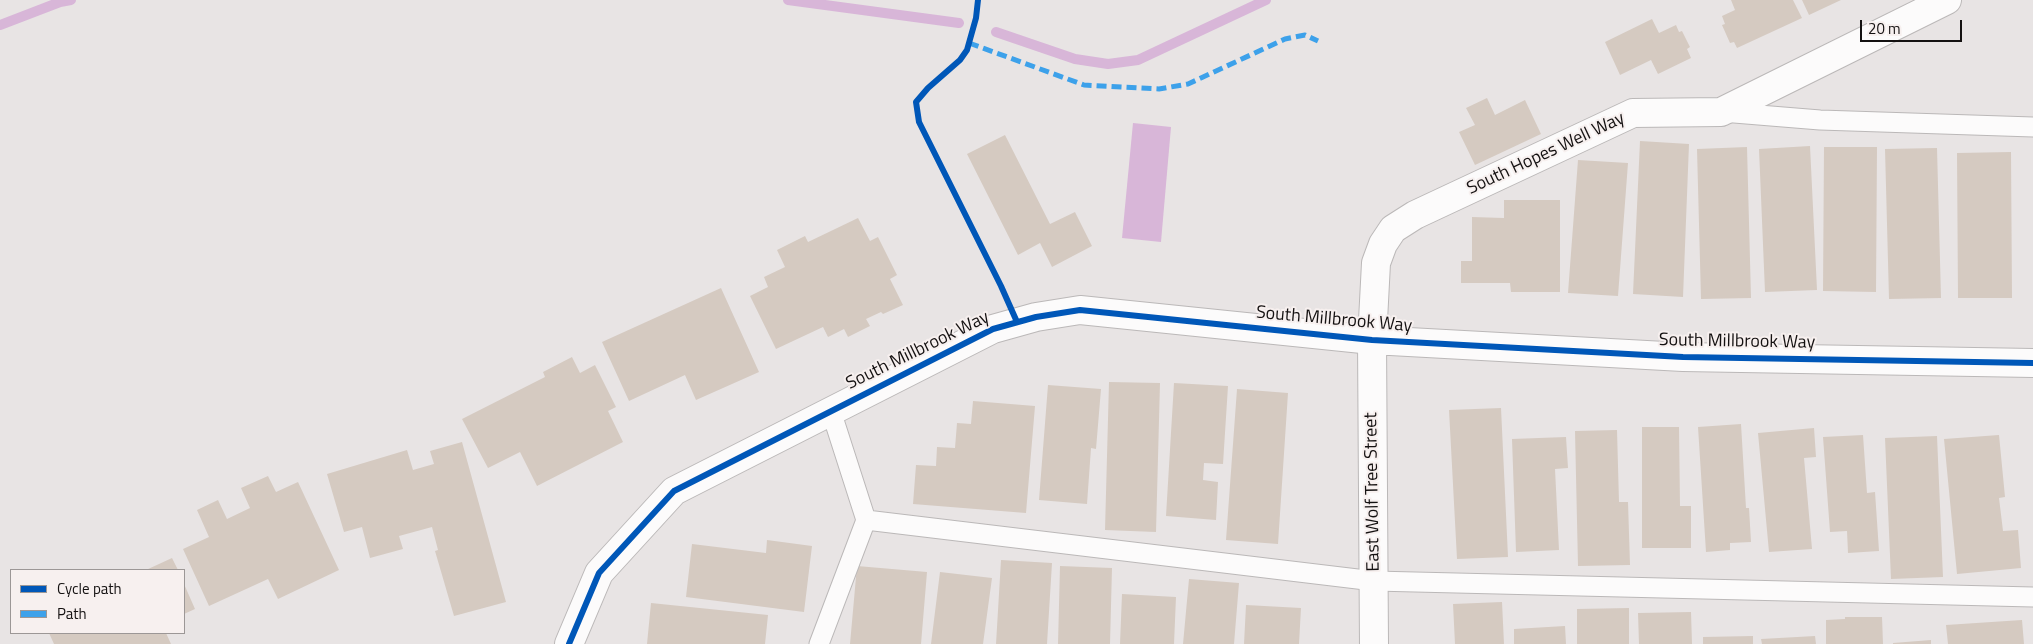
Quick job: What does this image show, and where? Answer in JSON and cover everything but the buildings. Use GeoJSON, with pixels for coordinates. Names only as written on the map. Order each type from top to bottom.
{"type":"FeatureCollection","features":[{"type":"Feature","properties":{"kind":"street","name":"South Hopes Well Way"},"geometry":{"type":"LineString","coordinates":[[1372,340],[1376,263],[1383,244],[1393,229],[1415,215],[1633,113],[1721,112],[1947,0]]}},
{"type":"Feature","properties":{"kind":"street","name":"South Millbrook Way"},"geometry":{"type":"LineString","coordinates":[[569,644],[598,573],[674,491],[993,329],[1036,316],[1080,310],[1372,340],[1683,357],[2033,363]]}},
{"type":"Feature","properties":{"kind":"street","name":"East Wolf Tree Street"},"geometry":{"type":"LineString","coordinates":[[1372,340],[1374,644]]}},
{"type":"Feature","properties":{"kind":"lane"},"geometry":{"type":"LineString","coordinates":[[1721,112],[1820,120],[2033,127]]}},
{"type":"Feature","properties":{"kind":"lane"},"geometry":{"type":"LineString","coordinates":[[819,644],[866,520],[831,411]]}},
{"type":"Feature","properties":{"kind":"lane"},"geometry":{"type":"LineString","coordinates":[[866,520],[1374,581],[2033,597]]}},
{"type":"Feature","properties":{"kind":"shaded area"},"geometry":{"type":"Polygon","coordinates":[[[1133,123],[1171,127],[1161,242],[1122,238],[1133,123]]]}},
{"type":"Feature","properties":{"kind":"waterway"},"geometry":{"type":"LineString","coordinates":[[0,25],[60,2],[71,0]]}},
{"type":"Feature","properties":{"kind":"waterway"},"geometry":{"type":"LineString","coordinates":[[788,0],[959,23]]}},
{"type":"Feature","properties":{"kind":"waterway"},"geometry":{"type":"LineString","coordinates":[[996,32],[1075,59],[1108,64],[1138,60],[1266,0]]}},
{"type":"Feature","properties":{"kind":"marked path"},"geometry":{"type":"LineString","coordinates":[[969,43],[1084,85],[1159,89],[1188,84],[1285,39],[1305,35],[1318,41]]}},
{"type":"Feature","properties":{"kind":"cycle path"},"geometry":{"type":"LineString","coordinates":[[978,0],[976,18],[967,50],[960,60],[928,88],[916,102],[919,122],[1017,322]]}},
{"type":"Feature","properties":{"kind":"cycle path"},"geometry":{"type":"LineString","coordinates":[[569,644],[599,573],[674,491],[993,329],[1036,317],[1080,310],[1372,340],[1683,357],[2033,363]]}}]}
